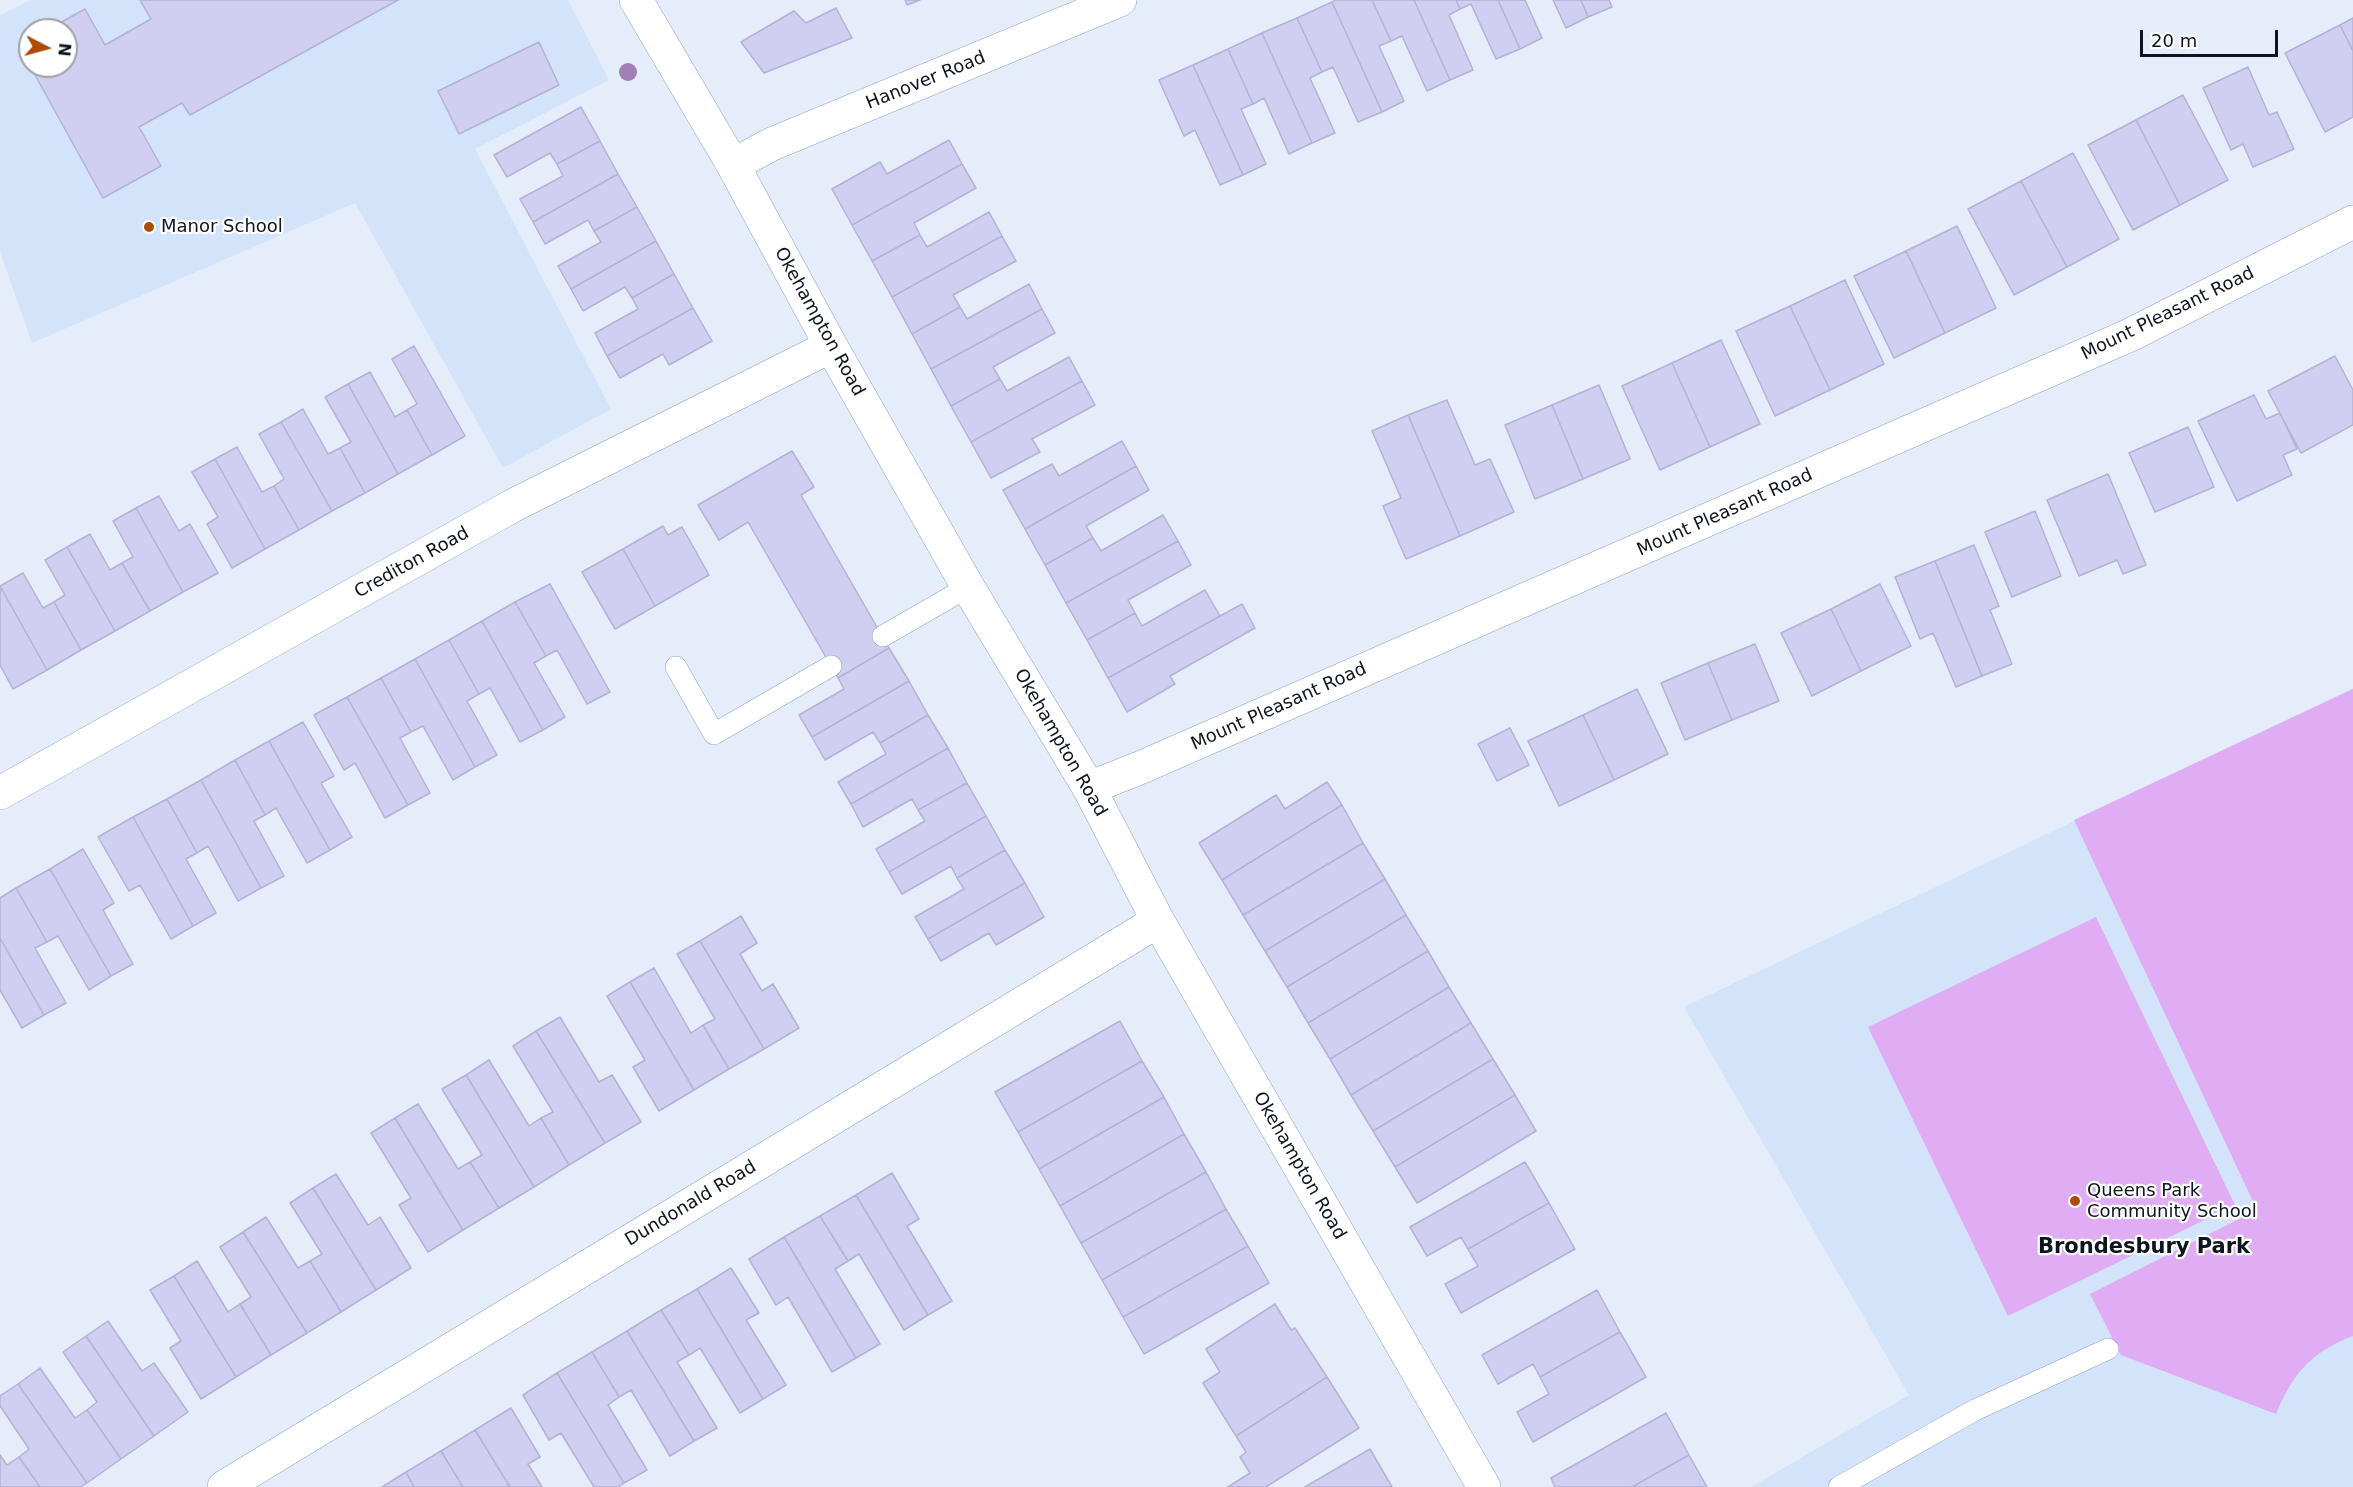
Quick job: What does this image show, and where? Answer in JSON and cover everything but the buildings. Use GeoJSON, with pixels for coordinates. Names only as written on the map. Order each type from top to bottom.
{"type":"FeatureCollection","features":[{"type":"Feature","properties":{"kind":"street","name":"Okehampton Road"},"geometry":{"type":"LineString","coordinates":[[636,0],[733,165],[831,346],[968,587],[1089,788],[1158,921],[1484,1487]]}},
{"type":"Feature","properties":{"kind":"street","name":"Hanover Road"},"geometry":{"type":"LineString","coordinates":[[733,165],[772,144],[1120,0]]}},
{"type":"Feature","properties":{"kind":"street","name":"Mount Pleasant Road"},"geometry":{"type":"LineString","coordinates":[[1089,788],[1206,740],[2130,334],[2353,222]]}},
{"type":"Feature","properties":{"kind":"street","name":"Crediton Road"},"geometry":{"type":"LineString","coordinates":[[0,793],[512,506],[831,346]]}},
{"type":"Feature","properties":{"kind":"street","name":"Dundonald Road"},"geometry":{"type":"LineString","coordinates":[[224,1487],[1158,921]]}},
{"type":"Feature","properties":{"kind":"lane"},"geometry":{"type":"LineString","coordinates":[[883,636],[968,587]]}},
{"type":"Feature","properties":{"kind":"lane"},"geometry":{"type":"LineString","coordinates":[[676,667],[714,734],[831,666]]}},
{"type":"Feature","properties":{"kind":"lane"},"geometry":{"type":"LineString","coordinates":[[1839,1487],[1975,1410],[2108,1349]]}},
{"type":"Feature","properties":{"kind":"shaded area","name":"Manor School"},"geometry":{"type":"Polygon","coordinates":[[[30,0],[568,0],[609,80],[475,149],[611,409],[503,468],[355,203],[32,343],[0,252],[0,15],[30,0]]]}},
{"type":"Feature","properties":{"kind":"shaded area","name":"Queens Park Community School"},"geometry":{"type":"Polygon","coordinates":[[[2353,688],[2353,1487],[1751,1487],[1909,1395],[1684,1007],[2353,688]]]}},
{"type":"Feature","properties":{"kind":"shaded area"},"geometry":{"type":"Polygon","coordinates":[[[2353,689],[2353,1336],[2326,1349],[2305,1366],[2289,1387],[2276,1414],[2121,1355],[2090,1294],[2257,1210],[2074,820],[2353,689]]]}},
{"type":"Feature","properties":{"kind":"shaded area"},"geometry":{"type":"Polygon","coordinates":[[[2096,917],[2235,1205],[2008,1316],[1868,1027],[2096,917]]]}},
{"type":"Feature","properties":{"kind":"place","name":"Manor School"},"geometry":{"type":"Point","coordinates":[149,227]}},
{"type":"Feature","properties":{"kind":"place","name":"Queens Park Community School"},"geometry":{"type":"Point","coordinates":[2075,1201]}},
{"type":"Feature","properties":{"kind":"district","name":"Brondesbury Park"},"geometry":{"type":"Point","coordinates":[2144,1248]}}]}
